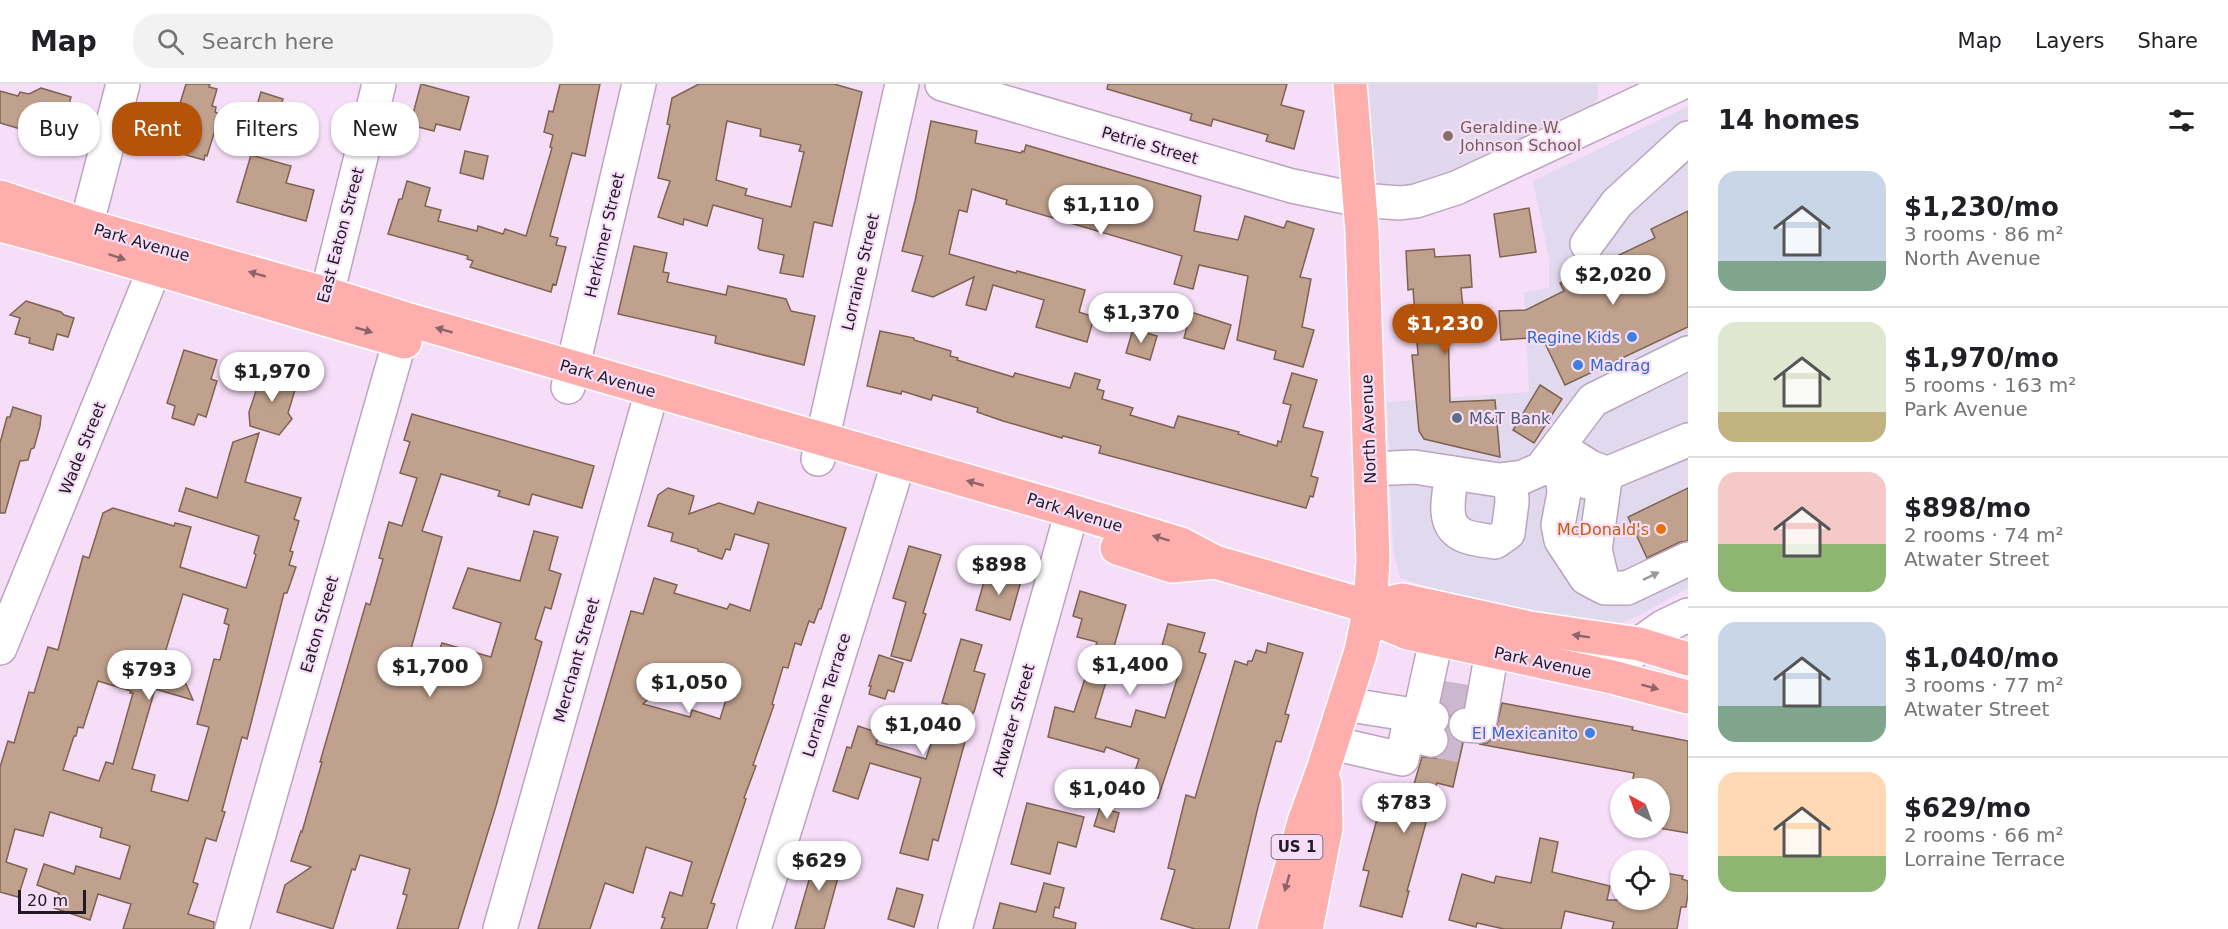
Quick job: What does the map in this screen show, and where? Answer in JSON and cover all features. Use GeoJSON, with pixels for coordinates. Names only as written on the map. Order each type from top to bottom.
{"type":"FeatureCollection","features":[{"type":"Feature","properties":{"kind":"main road","name":"North Avenue"},"geometry":{"type":"LineString","coordinates":[[1274,929],[1304,822],[1361,651],[1370,607],[1373,560],[1360,200],[1350,84]]}},
{"type":"Feature","properties":{"kind":"main road","name":"Park Avenue"},"geometry":{"type":"LineString","coordinates":[[0,197],[84,236],[159,259],[1069,521],[1181,544],[1215,562],[1370,607],[1403,600],[1530,628],[1639,644],[1688,659]]}},
{"type":"Feature","properties":{"kind":"main road","name":"Park Avenue"},"geometry":{"type":"LineString","coordinates":[[0,225],[84,236]]}},
{"type":"Feature","properties":{"kind":"main road","name":"Park Avenue"},"geometry":{"type":"LineString","coordinates":[[1370,607],[1386,624],[1396,630],[1612,676],[1688,697]]}},
{"type":"Feature","properties":{"kind":"main road","name":"North Avenue"},"geometry":{"type":"LineString","coordinates":[[1306,929],[1326,828],[1328,755]]}},
{"type":"Feature","properties":{"kind":"street"},"geometry":{"type":"LineString","coordinates":[[84,236],[123,84]]}},
{"type":"Feature","properties":{"kind":"street","name":"East Eaton Street"},"geometry":{"type":"LineString","coordinates":[[322,305],[379,84]]}},
{"type":"Feature","properties":{"kind":"street","name":"Herkimer Street"},"geometry":{"type":"LineString","coordinates":[[571,377],[639,84]]}},
{"type":"Feature","properties":{"kind":"street","name":"Lorraine Street"},"geometry":{"type":"LineString","coordinates":[[820,449],[902,84]]}},
{"type":"Feature","properties":{"kind":"street","name":"Petrie Street"},"geometry":{"type":"LineString","coordinates":[[942,84],[1292,186],[1360,200],[1400,203],[1437,195],[1679,84]]}},
{"type":"Feature","properties":{"kind":"street"},"geometry":{"type":"LineString","coordinates":[[1587,244],[1617,203],[1688,138]]}},
{"type":"Feature","properties":{"kind":"street","name":"Wade Street"},"geometry":{"type":"LineString","coordinates":[[0,648],[159,259]]}},
{"type":"Feature","properties":{"kind":"street","name":"Eaton Street"},"geometry":{"type":"LineString","coordinates":[[232,929],[403,330]]}},
{"type":"Feature","properties":{"kind":"street"},"geometry":{"type":"LineString","coordinates":[[1370,469],[1414,467],[1499,480],[1523,477],[1541,469],[1593,400],[1616,386],[1688,352]]}},
{"type":"Feature","properties":{"kind":"street","name":"Merchant Street"},"geometry":{"type":"LineString","coordinates":[[500,929],[649,400]]}},
{"type":"Feature","properties":{"kind":"street"},"geometry":{"type":"LineString","coordinates":[[1564,493],[1606,473],[1688,441]]}},
{"type":"Feature","properties":{"kind":"street"},"geometry":{"type":"LineString","coordinates":[[1554,454],[1606,473]]}},
{"type":"Feature","properties":{"kind":"street"},"geometry":{"type":"LineString","coordinates":[[1554,454],[1563,480],[1564,493],[1558,525],[1561,540],[1586,578],[1604,587],[1627,588],[1688,559]]}},
{"type":"Feature","properties":{"kind":"street","name":"Lorraine Terrace"},"geometry":{"type":"LineString","coordinates":[[754,929],[896,471]]}},
{"type":"Feature","properties":{"kind":"street"},"geometry":{"type":"LineString","coordinates":[[1452,473],[1448,512],[1450,524],[1459,533],[1495,542],[1508,533],[1512,502],[1511,479]]}},
{"type":"Feature","properties":{"kind":"street"},"geometry":{"type":"LineString","coordinates":[[1604,587],[1595,550],[1606,473]]}},
{"type":"Feature","properties":{"kind":"street","name":"Atwater Street"},"geometry":{"type":"LineString","coordinates":[[955,929],[1069,521]]}},
{"type":"Feature","properties":{"kind":"street"},"geometry":{"type":"LineString","coordinates":[[1612,676],[1639,644],[1663,627],[1688,615]]}},
{"type":"Feature","properties":{"kind":"street"},"geometry":{"type":"LineString","coordinates":[[1436,640],[1447,717]]}},
{"type":"Feature","properties":{"kind":"street"},"geometry":{"type":"LineString","coordinates":[[1328,755],[1402,759],[1447,717],[1492,651]]}},
{"type":"Feature","properties":{"kind":"street"},"geometry":{"type":"LineString","coordinates":[[1344,704],[1447,717]]}},
{"type":"Feature","properties":{"kind":"shaded area","name":"Geraldine W. Johnson School"},"geometry":{"type":"Polygon","coordinates":[[[1368,84],[1598,84],[1598,98],[1592,105],[1404,192],[1380,187],[1373,174],[1368,84]]]}},
{"type":"Feature","properties":{"kind":"shaded area"},"geometry":{"type":"Polygon","coordinates":[[[1688,106],[1688,588],[1638,616],[1612,626],[1459,597],[1400,578],[1393,549],[1387,402],[1529,392],[1524,292],[1549,288],[1549,259],[1533,181],[1688,106]]]}},
{"type":"Feature","properties":{"kind":"building"},"geometry":{"type":"Polygon","coordinates":[[[186,84],[210,84],[209,87],[217,89],[212,106],[214,106],[214,133],[204,160],[190,156],[202,156],[202,102],[180,102],[186,84]]]}},
{"type":"Feature","properties":{"kind":"building"},"geometry":{"type":"Polygon","coordinates":[[[421,84],[469,97],[460,130],[436,124],[434,131],[419,127],[419,102],[416,102],[421,84]]]}},
{"type":"Feature","properties":{"kind":"building"},"geometry":{"type":"Polygon","coordinates":[[[560,84],[600,84],[585,156],[572,153],[550,236],[558,238],[556,245],[566,247],[556,285],[553,284],[551,292],[470,267],[473,261],[467,259],[468,256],[388,234],[407,181],[430,188],[425,206],[441,210],[438,221],[477,231],[478,226],[503,234],[505,229],[526,236],[552,148],[550,147],[553,135],[544,132],[549,111],[553,112],[560,84]]]}},
{"type":"Feature","properties":{"kind":"building"},"geometry":{"type":"Polygon","coordinates":[[[699,84],[834,84],[862,92],[832,226],[814,222],[803,277],[780,273],[784,255],[758,248],[763,219],[713,205],[707,226],[684,219],[683,225],[658,217],[670,181],[658,178],[670,125],[667,124],[672,98],[699,84]],[[727,121],[716,180],[747,189],[745,195],[791,207],[804,152],[799,151],[801,145],[760,136],[761,129],[727,121]]]}},
{"type":"Feature","properties":{"kind":"building"},"geometry":{"type":"Polygon","coordinates":[[[1108,84],[1287,84],[1281,105],[1304,111],[1294,149],[1266,141],[1268,135],[1213,119],[1211,126],[1190,120],[1192,114],[1107,89],[1108,84]]]}},
{"type":"Feature","properties":{"kind":"building"},"geometry":{"type":"Polygon","coordinates":[[[41,88],[71,97],[70,102],[18,102],[18,128],[0,123],[0,91],[18,96],[20,92],[29,94],[41,88]]]}},
{"type":"Feature","properties":{"kind":"building"},"geometry":{"type":"Polygon","coordinates":[[[261,92],[283,99],[282,102],[258,102],[261,92]]]}},
{"type":"Feature","properties":{"kind":"building"},"geometry":{"type":"Polygon","coordinates":[[[931,121],[977,131],[975,143],[1021,153],[1024,152],[1026,145],[1201,196],[1194,231],[1238,240],[1245,216],[1284,228],[1287,221],[1314,229],[1300,277],[1311,279],[1302,327],[1314,330],[1303,367],[1274,359],[1276,351],[1237,340],[1248,276],[1199,265],[1193,289],[1174,284],[1182,256],[1006,204],[1007,200],[972,189],[967,212],[959,210],[949,254],[1085,290],[1079,312],[1094,317],[1087,342],[1036,327],[1044,300],[993,285],[986,310],[966,305],[974,277],[933,297],[912,291],[923,256],[902,251],[915,201],[931,121]]]}},
{"type":"Feature","properties":{"kind":"building"},"geometry":{"type":"Polygon","coordinates":[[[465,151],[488,156],[483,179],[460,173],[465,151]]]}},
{"type":"Feature","properties":{"kind":"building"},"geometry":{"type":"Polygon","coordinates":[[[251,156],[291,166],[286,183],[314,190],[306,221],[237,202],[251,156]]]}},
{"type":"Feature","properties":{"kind":"building"},"geometry":{"type":"Polygon","coordinates":[[[1529,208],[1536,252],[1500,257],[1494,214],[1529,208]]]}},
{"type":"Feature","properties":{"kind":"building"},"geometry":{"type":"Polygon","coordinates":[[[1688,211],[1688,327],[1565,385],[1542,337],[1501,340],[1499,311],[1526,310],[1564,291],[1560,283],[1655,238],[1651,229],[1688,211]]]}},
{"type":"Feature","properties":{"kind":"building"},"geometry":{"type":"Polygon","coordinates":[[[634,246],[667,253],[663,272],[669,273],[667,282],[726,295],[728,286],[786,299],[791,311],[815,316],[804,365],[715,343],[716,336],[618,314],[634,246]]]}},
{"type":"Feature","properties":{"kind":"building"},"geometry":{"type":"Polygon","coordinates":[[[1434,249],[1435,257],[1470,255],[1472,287],[1461,288],[1465,326],[1448,327],[1450,402],[1495,400],[1500,457],[1424,439],[1419,431],[1412,355],[1418,355],[1413,289],[1408,290],[1406,251],[1434,249]]]}},
{"type":"Feature","properties":{"kind":"building"},"geometry":{"type":"Polygon","coordinates":[[[26,301],[74,318],[68,337],[57,334],[53,350],[29,343],[30,338],[15,334],[20,318],[10,315],[26,301]]]}},
{"type":"Feature","properties":{"kind":"building"},"geometry":{"type":"Polygon","coordinates":[[[1191,312],[1231,325],[1224,349],[1184,338],[1191,312]]]}},
{"type":"Feature","properties":{"kind":"building"},"geometry":{"type":"Polygon","coordinates":[[[1133,329],[1157,336],[1150,360],[1126,353],[1133,329]]]}},
{"type":"Feature","properties":{"kind":"building"},"geometry":{"type":"Polygon","coordinates":[[[880,331],[914,338],[914,340],[951,351],[950,356],[958,358],[957,360],[1013,377],[1015,373],[1070,388],[1075,373],[1100,380],[1097,389],[1104,391],[1102,399],[1133,408],[1130,415],[1174,428],[1178,416],[1239,432],[1238,434],[1277,446],[1278,441],[1281,442],[1291,405],[1283,403],[1292,373],[1317,380],[1303,427],[1323,432],[1311,476],[1318,478],[1313,497],[1310,496],[1306,508],[1099,453],[1101,446],[1063,436],[1062,438],[1003,421],[977,412],[978,408],[933,395],[931,400],[902,391],[901,394],[867,386],[880,331]]]}},
{"type":"Feature","properties":{"kind":"building"},"geometry":{"type":"Polygon","coordinates":[[[184,350],[217,360],[211,379],[217,381],[206,417],[198,414],[194,425],[172,418],[175,406],[167,403],[184,350]]]}},
{"type":"Feature","properties":{"kind":"building"},"geometry":{"type":"Polygon","coordinates":[[[263,370],[298,380],[288,413],[292,419],[279,435],[250,426],[249,412],[263,370]]]}},
{"type":"Feature","properties":{"kind":"building"},"geometry":{"type":"Polygon","coordinates":[[[1540,385],[1562,399],[1534,443],[1513,430],[1540,385]]]}},
{"type":"Feature","properties":{"kind":"building"},"geometry":{"type":"Polygon","coordinates":[[[13,407],[41,416],[40,426],[28,460],[20,461],[5,513],[0,513],[0,443],[7,417],[10,417],[13,407]]]}},
{"type":"Feature","properties":{"kind":"building"},"geometry":{"type":"Polygon","coordinates":[[[412,414],[594,466],[582,508],[532,494],[529,505],[498,496],[500,491],[441,474],[422,531],[442,537],[409,656],[434,664],[442,643],[491,657],[501,623],[453,608],[468,568],[520,581],[534,531],[558,537],[549,570],[561,574],[551,609],[545,607],[535,639],[542,642],[496,806],[458,929],[397,929],[407,895],[403,894],[410,869],[360,855],[355,870],[352,869],[333,929],[277,912],[285,885],[311,867],[291,861],[302,832],[366,603],[370,605],[383,559],[379,558],[389,522],[402,526],[417,478],[400,473],[410,442],[404,440],[412,414]]]}},
{"type":"Feature","properties":{"kind":"building"},"geometry":{"type":"Polygon","coordinates":[[[259,433],[245,482],[301,498],[294,519],[299,521],[290,551],[293,552],[289,565],[296,567],[287,593],[284,593],[247,739],[242,737],[216,841],[206,838],[193,882],[198,884],[188,914],[214,922],[214,929],[123,929],[131,904],[98,894],[90,920],[54,908],[59,893],[37,885],[44,864],[74,874],[76,866],[120,879],[130,846],[100,837],[102,828],[50,812],[43,836],[15,829],[6,862],[27,869],[18,897],[0,892],[0,767],[8,741],[14,743],[29,692],[34,693],[48,647],[58,650],[83,556],[89,558],[103,513],[113,508],[174,526],[175,523],[191,527],[180,567],[246,588],[259,536],[179,511],[186,488],[217,498],[233,442],[259,433]],[[183,594],[160,669],[182,675],[193,700],[155,689],[132,769],[155,775],[151,791],[188,801],[209,727],[197,724],[214,659],[220,660],[229,625],[224,623],[228,609],[183,594]],[[98,681],[83,728],[78,727],[63,770],[99,781],[106,762],[113,764],[133,693],[98,681]]]}},
{"type":"Feature","properties":{"kind":"building"},"geometry":{"type":"Polygon","coordinates":[[[668,488],[694,496],[689,514],[719,503],[754,514],[758,502],[846,528],[821,609],[814,623],[809,621],[801,645],[795,643],[788,668],[783,667],[772,704],[774,705],[753,765],[756,766],[744,798],[746,799],[711,903],[715,904],[707,929],[661,929],[665,918],[662,917],[670,892],[682,896],[692,862],[646,847],[633,893],[605,883],[590,929],[538,929],[631,611],[643,614],[654,578],[677,585],[674,593],[727,609],[730,604],[750,611],[769,544],[735,534],[730,550],[726,549],[722,559],[671,541],[673,533],[648,526],[658,495],[668,488]],[[668,671],[663,686],[643,704],[690,717],[692,710],[720,719],[731,683],[699,673],[696,681],[668,671]]]}},
{"type":"Feature","properties":{"kind":"building","name":"McDonald's"},"geometry":{"type":"Polygon","coordinates":[[[1688,488],[1688,541],[1680,542],[1647,558],[1628,517],[1688,488]]]}},
{"type":"Feature","properties":{"kind":"building"},"geometry":{"type":"Polygon","coordinates":[[[909,546],[941,555],[911,661],[891,656],[906,602],[893,598],[909,546]]]}},
{"type":"Feature","properties":{"kind":"building"},"geometry":{"type":"Polygon","coordinates":[[[987,571],[1021,581],[1010,620],[976,610],[987,571]]]}},
{"type":"Feature","properties":{"kind":"building"},"geometry":{"type":"Polygon","coordinates":[[[1080,591],[1126,605],[1095,718],[1131,727],[1136,710],[1165,718],[1178,676],[1170,674],[1172,668],[1157,664],[1168,624],[1205,633],[1199,652],[1206,654],[1158,798],[1129,789],[1139,759],[1106,747],[1104,752],[1048,737],[1055,707],[1074,712],[1097,642],[1077,637],[1082,619],[1073,616],[1080,591]]]}},
{"type":"Feature","properties":{"kind":"building"},"geometry":{"type":"Polygon","coordinates":[[[961,639],[982,645],[974,671],[985,674],[938,841],[933,839],[928,860],[900,853],[921,778],[870,763],[858,799],[833,791],[847,747],[851,748],[858,726],[879,733],[876,744],[926,759],[933,737],[937,739],[947,704],[942,703],[961,639]]]}},
{"type":"Feature","properties":{"kind":"building"},"geometry":{"type":"Polygon","coordinates":[[[1268,643],[1303,653],[1285,714],[1289,715],[1281,742],[1276,741],[1258,807],[1229,929],[1195,929],[1161,919],[1175,870],[1168,868],[1186,795],[1195,798],[1235,661],[1247,665],[1248,661],[1252,661],[1256,650],[1266,653],[1268,643]]]}},
{"type":"Feature","properties":{"kind":"building"},"geometry":{"type":"Polygon","coordinates":[[[879,655],[903,663],[894,692],[888,690],[885,699],[869,694],[871,686],[869,686],[879,655]]]}},
{"type":"Feature","properties":{"kind":"building"},"geometry":{"type":"Polygon","coordinates":[[[1445,688],[1466,693],[1463,707],[1457,708],[1450,716],[1442,702],[1445,688]]]}},
{"type":"Feature","properties":{"kind":"building"},"geometry":{"type":"Polygon","coordinates":[[[1502,703],[1633,727],[1632,730],[1688,741],[1688,833],[1670,830],[1670,778],[1633,778],[1634,773],[1479,744],[1487,743],[1494,737],[1502,703]]]}},
{"type":"Feature","properties":{"kind":"building"},"geometry":{"type":"Polygon","coordinates":[[[1448,727],[1449,734],[1455,740],[1463,743],[1453,787],[1437,783],[1402,917],[1360,906],[1369,871],[1363,870],[1384,794],[1409,801],[1422,757],[1436,758],[1445,753],[1449,744],[1449,735],[1446,730],[1448,727]]]}},
{"type":"Feature","properties":{"kind":"building"},"geometry":{"type":"Polygon","coordinates":[[[1027,803],[1084,817],[1076,847],[1058,842],[1050,874],[1011,864],[1027,803]]]}},
{"type":"Feature","properties":{"kind":"building"},"geometry":{"type":"Polygon","coordinates":[[[1100,807],[1119,813],[1114,832],[1094,826],[1100,807]]]}},
{"type":"Feature","properties":{"kind":"building"},"geometry":{"type":"Polygon","coordinates":[[[1540,838],[1558,842],[1552,872],[1610,886],[1607,900],[1610,900],[1610,910],[1670,910],[1670,874],[1683,876],[1682,879],[1688,881],[1688,893],[1686,907],[1681,907],[1677,929],[1612,929],[1614,922],[1565,911],[1561,929],[1504,929],[1477,923],[1476,927],[1449,920],[1462,874],[1494,883],[1496,876],[1531,883],[1540,838]]]}},
{"type":"Feature","properties":{"kind":"building"},"geometry":{"type":"Polygon","coordinates":[[[817,852],[843,859],[824,929],[795,929],[817,852]]]}},
{"type":"Feature","properties":{"kind":"building"},"geometry":{"type":"Polygon","coordinates":[[[1044,883],[1064,888],[1059,908],[1055,907],[1053,917],[1076,923],[1075,929],[993,929],[1000,903],[1036,912],[1044,883]]]}},
{"type":"Feature","properties":{"kind":"building"},"geometry":{"type":"Polygon","coordinates":[[[897,888],[923,895],[914,927],[888,919],[897,888]]]}},
{"type":"Feature","properties":{"kind":"tunnel"},"geometry":{"type":"LineString","coordinates":[[1440,697],[1471,702]]}},
{"type":"Feature","properties":{"kind":"tunnel"},"geometry":{"type":"LineString","coordinates":[[1431,740],[1461,746]]}},
{"type":"Feature","properties":{"kind":"place","name":"Geraldine W. Johnson School"},"geometry":{"type":"Point","coordinates":[1448,136]}},
{"type":"Feature","properties":{"kind":"place","name":"Regine Kids"},"geometry":{"type":"Point","coordinates":[1632,337]}},
{"type":"Feature","properties":{"kind":"place","name":"Madrag"},"geometry":{"type":"Point","coordinates":[1578,365]}},
{"type":"Feature","properties":{"kind":"place","name":"M&T Bank"},"geometry":{"type":"Point","coordinates":[1457,418]}},
{"type":"Feature","properties":{"kind":"place","name":"McDonald's"},"geometry":{"type":"Point","coordinates":[1661,529]}},
{"type":"Feature","properties":{"kind":"place","name":"El Mexicanito"},"geometry":{"type":"Point","coordinates":[1590,733]}}]}
